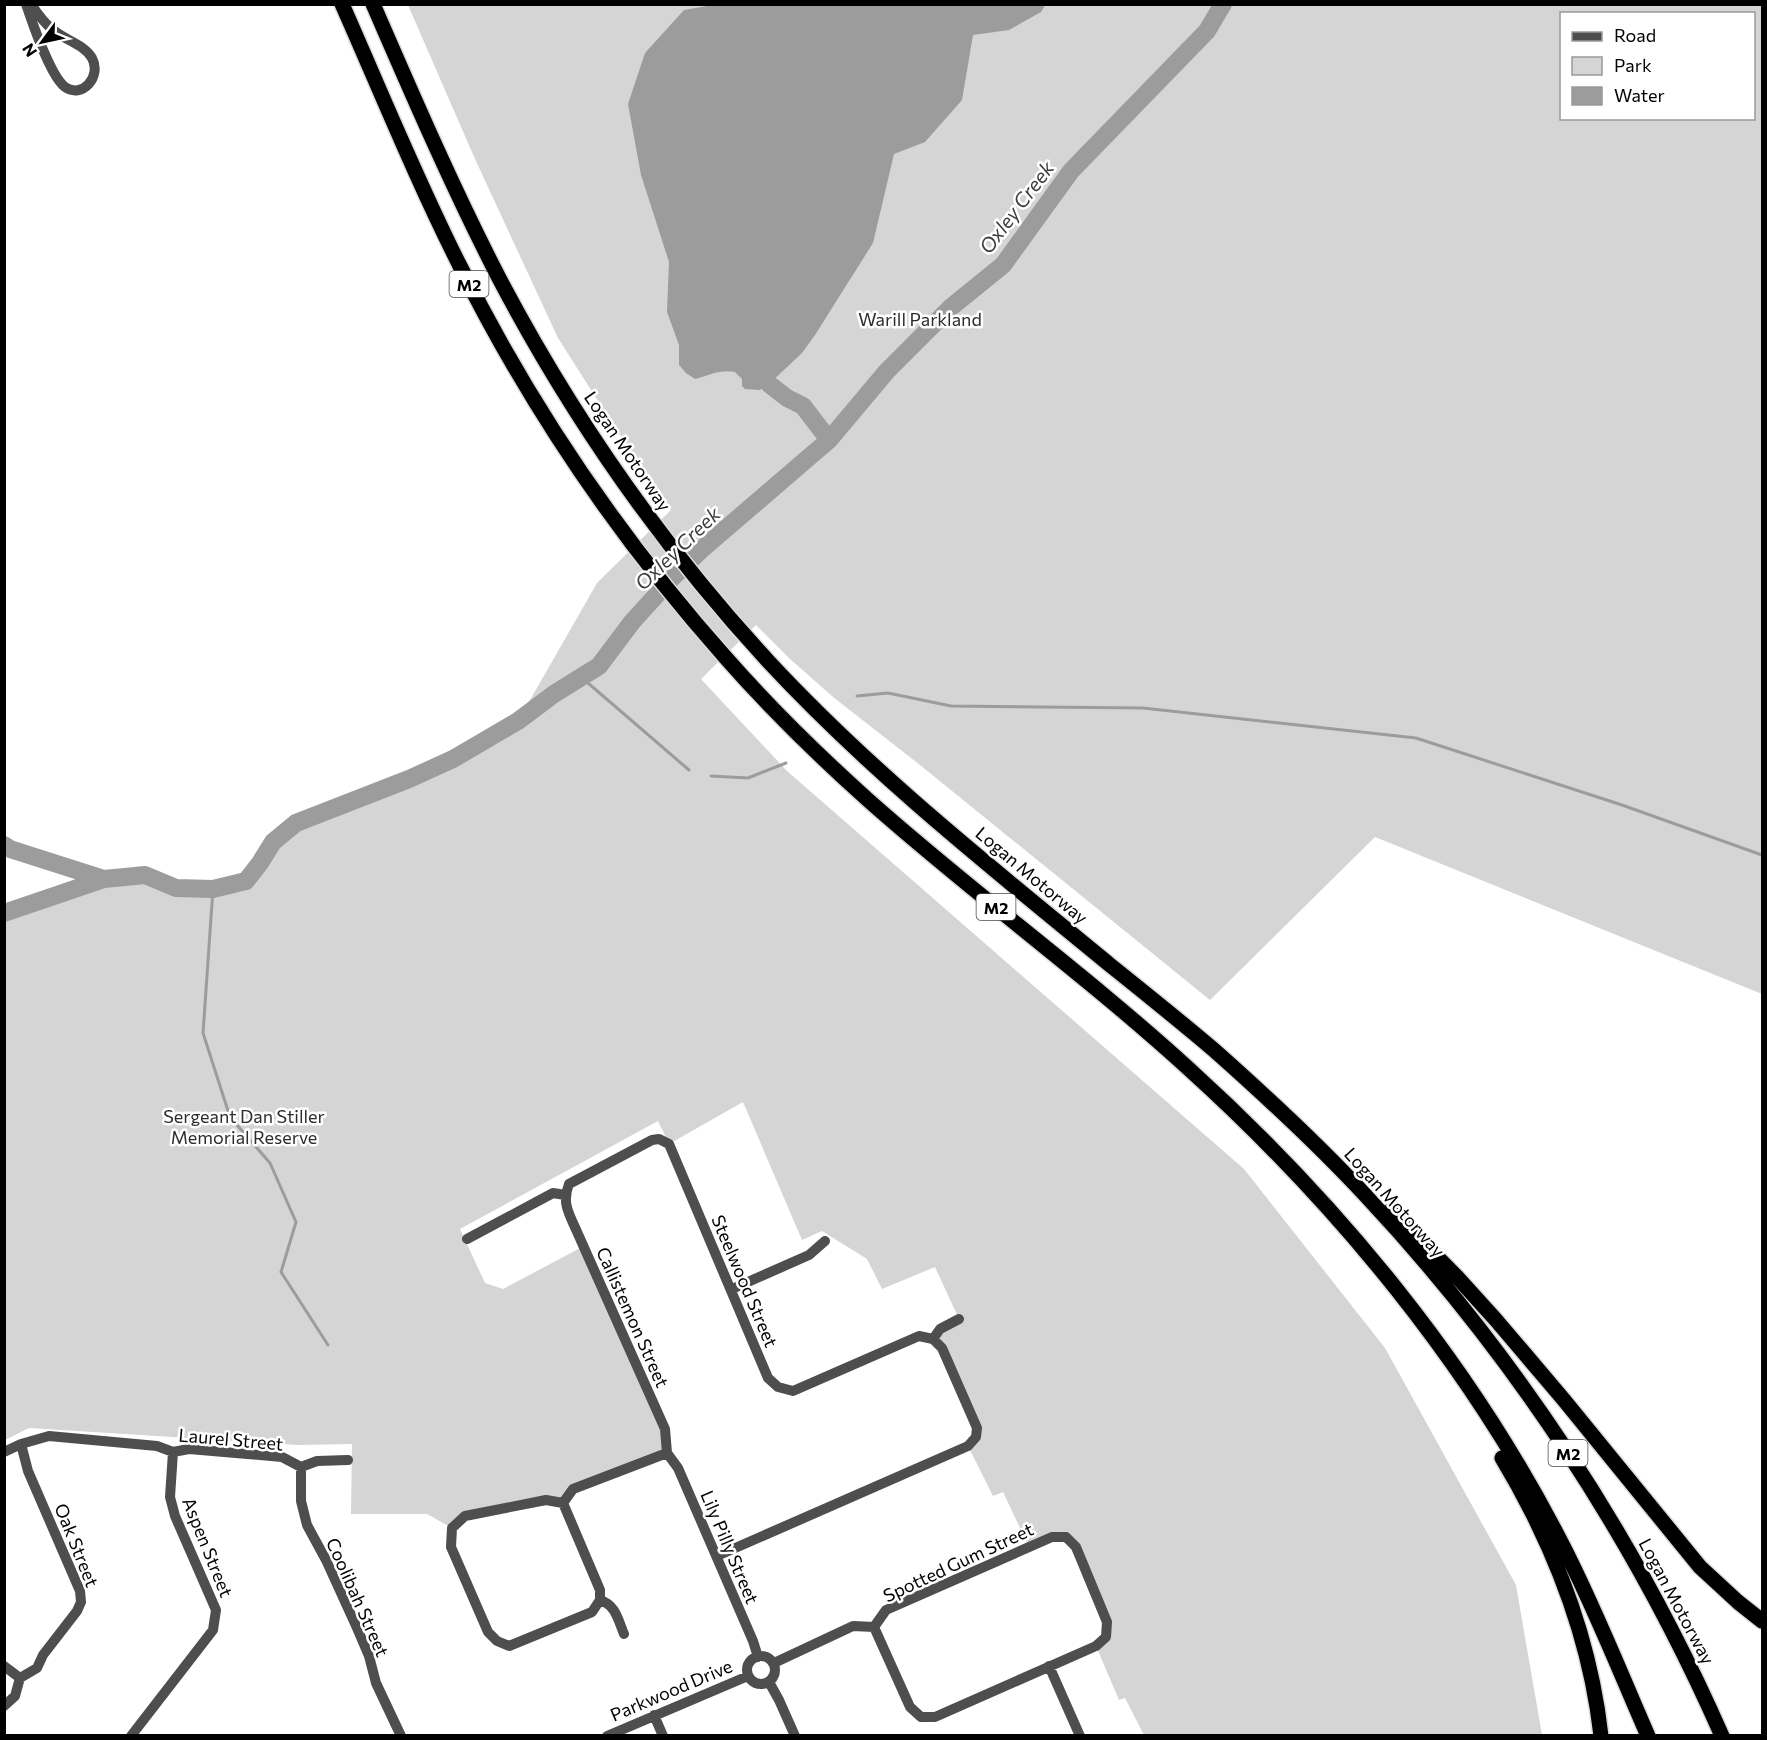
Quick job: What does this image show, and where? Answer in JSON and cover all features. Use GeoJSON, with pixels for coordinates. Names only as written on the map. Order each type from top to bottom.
{"type":"FeatureCollection","features":[{"type":"Feature","properties":{"kind":"highway","name":"M2"},"geometry":{"type":"LineString","coordinates":[[342,4],[431,206],[482,308],[512,363],[556,434],[632,543],[674,598],[725,657],[782,717],[866,798],[1136,1022],[1241,1118],[1359,1244],[1450,1361],[1525,1475],[1563,1544],[1648,1736]]}},
{"type":"Feature","properties":{"kind":"highway","name":"Logan Motorway"},"geometry":{"type":"LineString","coordinates":[[373,4],[455,189],[501,282],[577,412],[655,524],[748,638],[852,746],[972,852],[1215,1051],[1298,1128],[1370,1200],[1480,1331],[1562,1445],[1621,1538],[1646,1583],[1692,1671],[1722,1736]]}},
{"type":"Feature","properties":{"kind":"highway"},"geometry":{"type":"LineString","coordinates":[[1370,1200],[1391,1210],[1458,1278],[1531,1361],[1700,1567],[1762,1621]]}},
{"type":"Feature","properties":{"kind":"highway"},"geometry":{"type":"LineString","coordinates":[[1450,1361],[1458,1388],[1523,1494],[1563,1581],[1588,1661],[1601,1736]]}},
{"type":"Feature","properties":{"kind":"street"},"geometry":{"type":"LineString","coordinates":[[26,4],[56,77],[66,88],[76,90],[85,87],[94,80],[96,68],[92,56],[51,29],[31,4]]}},
{"type":"Feature","properties":{"kind":"street","name":"Steelwood Street"},"geometry":{"type":"LineString","coordinates":[[565,1195],[569,1184],[652,1140],[659,1139],[669,1144],[768,1378],[778,1387],[793,1391],[919,1336],[933,1339]]}},
{"type":"Feature","properties":{"kind":"street"},"geometry":{"type":"LineString","coordinates":[[467,1239],[552,1193],[565,1195]]}},
{"type":"Feature","properties":{"kind":"street","name":"Callistemon Street"},"geometry":{"type":"LineString","coordinates":[[565,1195],[578,1234],[665,1429],[667,1453]]}},
{"type":"Feature","properties":{"kind":"street"},"geometry":{"type":"LineString","coordinates":[[732,1289],[809,1255],[825,1242]]}},
{"type":"Feature","properties":{"kind":"street"},"geometry":{"type":"LineString","coordinates":[[717,1556],[968,1446],[976,1437],[977,1428],[942,1348],[933,1339],[940,1329],[959,1319]]}},
{"type":"Feature","properties":{"kind":"street","name":"Laurel Street"},"geometry":{"type":"LineString","coordinates":[[4,1452],[21,1444],[49,1436],[157,1446],[172,1452],[189,1449],[282,1457],[301,1467],[317,1461],[348,1460]]}},
{"type":"Feature","properties":{"kind":"street","name":"Oak Street"},"geometry":{"type":"LineString","coordinates":[[4,1706],[15,1696],[20,1678],[37,1668],[43,1655],[78,1611],[81,1602],[80,1591],[28,1471],[21,1444]]}},
{"type":"Feature","properties":{"kind":"street","name":"Aspen Street"},"geometry":{"type":"LineString","coordinates":[[132,1736],[213,1630],[215,1621],[216,1610],[175,1516],[170,1497],[172,1452]]}},
{"type":"Feature","properties":{"kind":"street"},"geometry":{"type":"LineString","coordinates":[[563,1503],[573,1489],[667,1453]]}},
{"type":"Feature","properties":{"kind":"street","name":"Lily Pilly Street"},"geometry":{"type":"LineString","coordinates":[[667,1453],[678,1468],[758,1657]]}},
{"type":"Feature","properties":{"kind":"street","name":"Coolibah Street"},"geometry":{"type":"LineString","coordinates":[[301,1467],[301,1501],[307,1525],[326,1560],[357,1628],[369,1656],[376,1683],[401,1736]]}},
{"type":"Feature","properties":{"kind":"street"},"geometry":{"type":"LineString","coordinates":[[546,1500],[563,1503],[600,1590],[600,1600],[592,1612],[509,1647],[496,1641],[488,1632],[452,1547],[452,1528],[465,1516],[546,1500]]}},
{"type":"Feature","properties":{"kind":"street","name":"Spotted Gum Street"},"geometry":{"type":"LineString","coordinates":[[774,1663],[853,1626],[874,1627],[886,1610],[1052,1537],[1066,1537],[1076,1547],[1107,1622],[1106,1637],[1096,1646],[1049,1666]]}},
{"type":"Feature","properties":{"kind":"street"},"geometry":{"type":"LineString","coordinates":[[600,1600],[607,1602],[613,1608],[624,1634]]}},
{"type":"Feature","properties":{"kind":"street"},"geometry":{"type":"LineString","coordinates":[[874,1627],[910,1707],[921,1717],[935,1717],[1049,1666],[1080,1736]]}},
{"type":"Feature","properties":{"kind":"street"},"geometry":{"type":"LineString","coordinates":[[758,1657],[766,1657],[774,1663],[775,1674],[769,1682],[755,1683],[748,1676],[748,1665],[758,1657]]}},
{"type":"Feature","properties":{"kind":"street"},"geometry":{"type":"LineString","coordinates":[[4,1666],[20,1678]]}},
{"type":"Feature","properties":{"kind":"street","name":"Parkwood Drive"},"geometry":{"type":"LineString","coordinates":[[607,1736],[748,1676]]}},
{"type":"Feature","properties":{"kind":"street"},"geometry":{"type":"LineString","coordinates":[[769,1682],[795,1736]]}},
{"type":"Feature","properties":{"kind":"street"},"geometry":{"type":"LineString","coordinates":[[654,1715],[663,1736]]}},
{"type":"Feature","properties":{"kind":"green space"},"geometry":{"type":"Polygon","coordinates":[[[408,5],[1762,5],[1762,994],[1375,837],[1210,1000],[833,697],[756,625],[701,679],[787,771],[1244,1169],[1385,1348],[1516,1585],[1542,1735],[1144,1735],[1125,1698],[1119,1700],[1096,1646],[1107,1622],[1065,1537],[1029,1547],[1003,1492],[993,1496],[968,1446],[976,1437],[933,1339],[959,1319],[935,1267],[882,1289],[867,1259],[822,1231],[802,1240],[743,1102],[669,1144],[658,1121],[460,1229],[485,1283],[503,1289],[584,1246],[665,1429],[667,1453],[573,1489],[563,1503],[465,1516],[452,1528],[427,1514],[351,1514],[352,1444],[298,1445],[29,1428],[5,1440],[4,913],[104,879],[145,875],[176,888],[213,889],[246,881],[273,842],[296,823],[409,779],[453,759],[518,721],[597,583],[671,510],[558,338],[475,159],[408,5]]]}},
{"type":"Feature","properties":{"kind":"water"},"geometry":{"type":"Polygon","coordinates":[[[719,4],[1045,5],[1041,12],[1009,30],[973,35],[962,100],[925,142],[894,154],[873,243],[802,353],[760,390],[745,389],[742,386],[742,379],[735,372],[720,372],[695,379],[679,365],[679,345],[667,312],[669,262],[641,175],[628,104],[645,53],[684,10],[719,4]]]}},
{"type":"Feature","properties":{"kind":"waterway","name":"Oxley Creek"},"geometry":{"type":"LineString","coordinates":[[4,845],[10,849],[104,879],[145,875],[176,888],[213,889],[246,881],[273,842],[296,823],[409,779],[453,759],[518,721],[554,694],[599,666],[632,622],[672,578],[701,550],[829,440],[887,371],[950,308],[1003,265],[1071,171],[1207,31],[1223,4]]}},
{"type":"Feature","properties":{"kind":"waterway"},"geometry":{"type":"LineString","coordinates":[[769,384],[787,398],[803,406],[829,440]]}},
{"type":"Feature","properties":{"kind":"waterway"},"geometry":{"type":"LineString","coordinates":[[581,677],[689,770]]}},
{"type":"Feature","properties":{"kind":"waterway"},"geometry":{"type":"LineString","coordinates":[[857,696],[888,693],[951,706],[1143,708],[1416,738],[1622,805],[1762,855]]}},
{"type":"Feature","properties":{"kind":"waterway"},"geometry":{"type":"LineString","coordinates":[[711,776],[748,778],[786,763]]}},
{"type":"Feature","properties":{"kind":"waterway"},"geometry":{"type":"LineString","coordinates":[[4,913],[104,879]]}},
{"type":"Feature","properties":{"kind":"waterway"},"geometry":{"type":"LineString","coordinates":[[213,889],[203,1033],[230,1117],[270,1163],[296,1222],[281,1272],[328,1345]]}},
{"type":"Feature","properties":{"kind":"park label","name":"Warill Parkland"},"geometry":{"type":"Point","coordinates":[920,319]}},
{"type":"Feature","properties":{"kind":"park label","name":"Sergeant Dan Stiller Memorial Reserve"},"geometry":{"type":"Point","coordinates":[244,1126]}}]}
